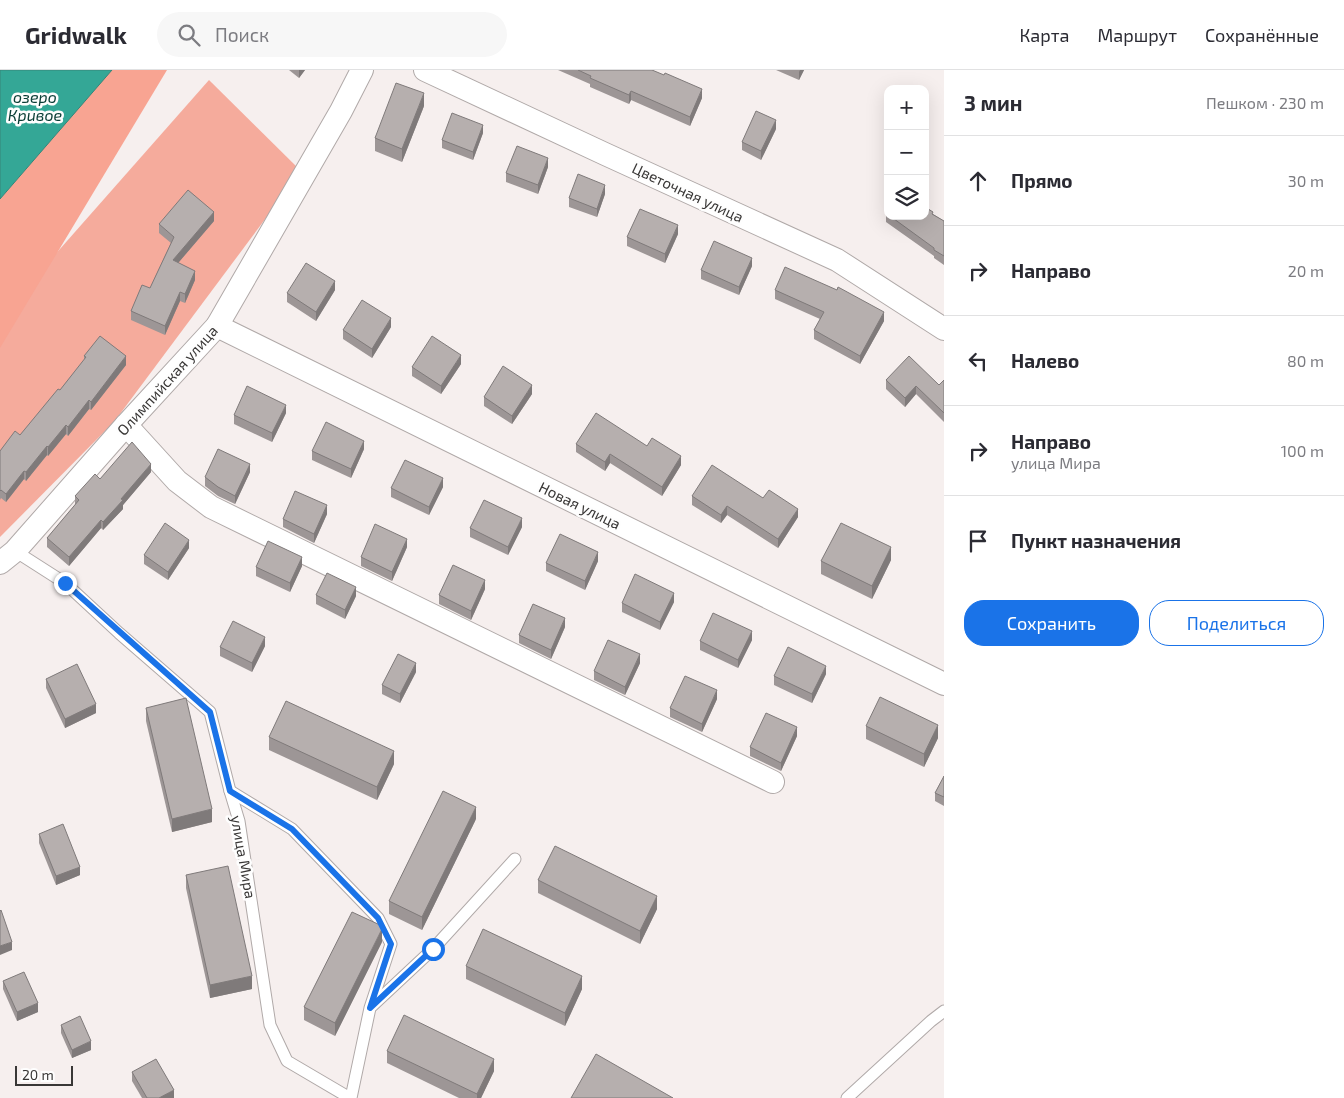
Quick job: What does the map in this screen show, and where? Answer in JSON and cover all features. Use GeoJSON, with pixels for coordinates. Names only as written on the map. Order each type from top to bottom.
{"type":"FeatureCollection","features":[{"type":"Feature","properties":{"kind":"street","name":"Олимпийская улица"},"geometry":{"type":"LineString","coordinates":[[8,557],[217,326],[336,120],[362,70]]}},
{"type":"Feature","properties":{"kind":"street","name":"Цветочная улица"},"geometry":{"type":"LineString","coordinates":[[425,70],[837,260],[944,329]]}},
{"type":"Feature","properties":{"kind":"street","name":"Новая улица"},"geometry":{"type":"LineString","coordinates":[[217,326],[944,684]]}},
{"type":"Feature","properties":{"kind":"street"},"geometry":{"type":"LineString","coordinates":[[126,425],[177,481],[211,506],[773,782]]}},
{"type":"Feature","properties":{"kind":"lane","name":"улица Мира"},"geometry":{"type":"LineString","coordinates":[[8,557],[65,583],[210,712],[239,821],[270,1025],[287,1061],[351,1098]]}},
{"type":"Feature","properties":{"kind":"lane"},"geometry":{"type":"LineString","coordinates":[[230,791],[292,829],[378,918],[391,944],[370,1008],[351,1098]]}},
{"type":"Feature","properties":{"kind":"lane"},"geometry":{"type":"LineString","coordinates":[[370,1008],[433,949],[515,859]]}},
{"type":"Feature","properties":{"kind":"lane"},"geometry":{"type":"LineString","coordinates":[[847,1098],[944,1011]]}},
{"type":"Feature","properties":{"kind":"shaded area"},"geometry":{"type":"Polygon","coordinates":[[[111,70],[167,70],[0,348],[0,199],[111,70]]]}},
{"type":"Feature","properties":{"kind":"shaded area"},"geometry":{"type":"Polygon","coordinates":[[[209,80],[301,171],[114,422],[0,537],[0,317],[209,80]]]}},
{"type":"Feature","properties":{"kind":"water","name":"озеро Кривое"},"geometry":{"type":"Polygon","coordinates":[[[0,70],[112,70],[0,199],[0,70]]]}},
{"type":"Feature","properties":{"kind":"building"},"geometry":{"type":"Polygon","coordinates":[[[578,70],[652,70],[664,75],[665,73],[702,89],[690,117],[631,91],[629,95],[590,78],[591,76],[578,70]]]}},
{"type":"Feature","properties":{"kind":"building"},"geometry":{"type":"Polygon","coordinates":[[[396,83],[424,93],[402,149],[375,138],[396,83]]]}},
{"type":"Feature","properties":{"kind":"building"},"geometry":{"type":"Polygon","coordinates":[[[756,111],[776,120],[761,151],[742,142],[756,111]]]}},
{"type":"Feature","properties":{"kind":"building"},"geometry":{"type":"Polygon","coordinates":[[[452,113],[483,125],[473,152],[442,140],[452,113]]]}},
{"type":"Feature","properties":{"kind":"building"},"geometry":{"type":"Polygon","coordinates":[[[517,146],[548,158],[538,185],[506,173],[517,146]]]}},
{"type":"Feature","properties":{"kind":"building"},"geometry":{"type":"Polygon","coordinates":[[[578,174],[605,185],[597,209],[569,198],[578,174]]]}},
{"type":"Feature","properties":{"kind":"building"},"geometry":{"type":"Polygon","coordinates":[[[188,190],[214,212],[173,260],[195,271],[185,294],[180,292],[165,326],[131,311],[142,285],[150,288],[174,237],[159,224],[188,190]]]}},
{"type":"Feature","properties":{"kind":"building"},"geometry":{"type":"Polygon","coordinates":[[[640,209],[678,225],[665,254],[627,237],[640,209]]]}},
{"type":"Feature","properties":{"kind":"building"},"geometry":{"type":"Polygon","coordinates":[[[929,210],[933,212],[932,214],[944,221],[944,256],[934,250],[934,248],[896,220],[929,220],[929,210]]]}},
{"type":"Feature","properties":{"kind":"building"},"geometry":{"type":"Polygon","coordinates":[[[714,241],[752,258],[739,287],[701,270],[714,241]]]}},
{"type":"Feature","properties":{"kind":"building"},"geometry":{"type":"Polygon","coordinates":[[[306,263],[335,281],[316,312],[287,293],[306,263]]]}},
{"type":"Feature","properties":{"kind":"building"},"geometry":{"type":"Polygon","coordinates":[[[785,267],[837,290],[838,287],[884,312],[860,356],[814,330],[824,312],[775,290],[785,267]]]}},
{"type":"Feature","properties":{"kind":"building"},"geometry":{"type":"Polygon","coordinates":[[[362,300],[391,318],[372,349],[343,330],[362,300]]]}},
{"type":"Feature","properties":{"kind":"building"},"geometry":{"type":"Polygon","coordinates":[[[100,336],[126,356],[91,402],[89,400],[68,427],[66,425],[26,472],[24,471],[6,494],[0,491],[0,451],[15,431],[20,435],[58,389],[60,390],[100,336]]]}},
{"type":"Feature","properties":{"kind":"building"},"geometry":{"type":"Polygon","coordinates":[[[432,336],[461,355],[441,386],[412,367],[432,336]]]}},
{"type":"Feature","properties":{"kind":"building"},"geometry":{"type":"Polygon","coordinates":[[[909,356],[939,385],[944,380],[944,413],[916,386],[905,398],[886,380],[909,356]]]}},
{"type":"Feature","properties":{"kind":"building"},"geometry":{"type":"Polygon","coordinates":[[[503,366],[532,385],[512,416],[484,397],[503,366]]]}},
{"type":"Feature","properties":{"kind":"building"},"geometry":{"type":"Polygon","coordinates":[[[247,386],[286,405],[272,433],[234,415],[247,386]]]}},
{"type":"Feature","properties":{"kind":"building"},"geometry":{"type":"Polygon","coordinates":[[[596,413],[647,446],[652,438],[681,456],[662,487],[610,454],[605,462],[576,444],[596,413]]]}},
{"type":"Feature","properties":{"kind":"building"},"geometry":{"type":"Polygon","coordinates":[[[326,422],[364,441],[351,469],[312,451],[326,422]]]}},
{"type":"Feature","properties":{"kind":"building"},"geometry":{"type":"Polygon","coordinates":[[[132,442],[151,464],[121,499],[123,500],[103,522],[101,520],[69,557],[47,538],[79,500],[75,496],[95,474],[100,479],[132,442]]]}},
{"type":"Feature","properties":{"kind":"building"},"geometry":{"type":"Polygon","coordinates":[[[218,449],[250,464],[235,496],[205,477],[218,449]]]}},
{"type":"Feature","properties":{"kind":"building"},"geometry":{"type":"Polygon","coordinates":[[[405,460],[443,478],[429,507],[391,488],[405,460]]]}},
{"type":"Feature","properties":{"kind":"building"},"geometry":{"type":"Polygon","coordinates":[[[712,465],[763,498],[769,490],[798,509],[778,539],[727,506],[721,515],[692,496],[712,465]]]}},
{"type":"Feature","properties":{"kind":"building"},"geometry":{"type":"Polygon","coordinates":[[[295,491],[327,505],[314,534],[283,519],[295,491]]]}},
{"type":"Feature","properties":{"kind":"building"},"geometry":{"type":"Polygon","coordinates":[[[484,500],[522,518],[508,547],[470,528],[484,500]]]}},
{"type":"Feature","properties":{"kind":"building"},"geometry":{"type":"Polygon","coordinates":[[[165,523],[189,540],[168,572],[144,555],[165,523]]]}},
{"type":"Feature","properties":{"kind":"building"},"geometry":{"type":"Polygon","coordinates":[[[841,523],[891,547],[872,586],[821,561],[841,523]]]}},
{"type":"Feature","properties":{"kind":"building"},"geometry":{"type":"Polygon","coordinates":[[[375,524],[407,539],[392,572],[361,557],[375,524]]]}},
{"type":"Feature","properties":{"kind":"building"},"geometry":{"type":"Polygon","coordinates":[[[560,534],[598,552],[585,581],[546,563],[560,534]]]}},
{"type":"Feature","properties":{"kind":"building"},"geometry":{"type":"Polygon","coordinates":[[[268,541],[302,557],[290,583],[256,567],[268,541]]]}},
{"type":"Feature","properties":{"kind":"building"},"geometry":{"type":"Polygon","coordinates":[[[453,565],[485,580],[471,611],[439,595],[453,565]]]}},
{"type":"Feature","properties":{"kind":"building"},"geometry":{"type":"Polygon","coordinates":[[[327,573],[356,587],[345,610],[316,595],[327,573]]]}},
{"type":"Feature","properties":{"kind":"building"},"geometry":{"type":"Polygon","coordinates":[[[635,574],[674,593],[660,622],[622,603],[635,574]]]}},
{"type":"Feature","properties":{"kind":"building"},"geometry":{"type":"Polygon","coordinates":[[[533,604],[565,618],[551,650],[519,635],[533,604]]]}},
{"type":"Feature","properties":{"kind":"building"},"geometry":{"type":"Polygon","coordinates":[[[713,613],[752,631],[738,660],[700,641],[713,613]]]}},
{"type":"Feature","properties":{"kind":"building"},"geometry":{"type":"Polygon","coordinates":[[[233,621],[265,637],[252,663],[220,647],[233,621]]]}},
{"type":"Feature","properties":{"kind":"building"},"geometry":{"type":"Polygon","coordinates":[[[608,640],[640,654],[625,687],[594,671],[608,640]]]}},
{"type":"Feature","properties":{"kind":"building"},"geometry":{"type":"Polygon","coordinates":[[[788,647],[826,666],[812,694],[774,676],[788,647]]]}},
{"type":"Feature","properties":{"kind":"building"},"geometry":{"type":"Polygon","coordinates":[[[398,654],[416,663],[400,694],[382,685],[398,654]]]}},
{"type":"Feature","properties":{"kind":"building"},"geometry":{"type":"Polygon","coordinates":[[[77,664],[96,704],[65,719],[46,679],[77,664]]]}},
{"type":"Feature","properties":{"kind":"building"},"geometry":{"type":"Polygon","coordinates":[[[685,676],[717,690],[702,724],[670,708],[685,676]]]}},
{"type":"Feature","properties":{"kind":"building"},"geometry":{"type":"Polygon","coordinates":[[[880,697],[938,725],[924,754],[866,726],[880,697]]]}},
{"type":"Feature","properties":{"kind":"building"},"geometry":{"type":"Polygon","coordinates":[[[186,698],[212,809],[172,819],[146,708],[186,698]]]}},
{"type":"Feature","properties":{"kind":"building"},"geometry":{"type":"Polygon","coordinates":[[[286,701],[394,751],[377,787],[269,737],[286,701]]]}},
{"type":"Feature","properties":{"kind":"building"},"geometry":{"type":"Polygon","coordinates":[[[766,713],[797,727],[781,763],[750,747],[766,713]]]}},
{"type":"Feature","properties":{"kind":"building"},"geometry":{"type":"Polygon","coordinates":[[[944,776],[944,797],[935,793],[944,776]]]}},
{"type":"Feature","properties":{"kind":"building"},"geometry":{"type":"Polygon","coordinates":[[[443,791],[476,807],[422,917],[389,901],[443,791]]]}},
{"type":"Feature","properties":{"kind":"building"},"geometry":{"type":"Polygon","coordinates":[[[63,824],[80,867],[56,876],[39,834],[63,824]]]}},
{"type":"Feature","properties":{"kind":"building"},"geometry":{"type":"Polygon","coordinates":[[[555,846],[657,896],[640,931],[538,880],[555,846]]]}},
{"type":"Feature","properties":{"kind":"building"},"geometry":{"type":"Polygon","coordinates":[[[228,866],[252,976],[210,985],[186,875],[228,866]]]}},
{"type":"Feature","properties":{"kind":"building"},"geometry":{"type":"Polygon","coordinates":[[[0,911],[12,942],[0,946],[0,911]]]}},
{"type":"Feature","properties":{"kind":"building"},"geometry":{"type":"Polygon","coordinates":[[[352,912],[380,925],[382,929],[335,1023],[304,1007],[352,912]]]}},
{"type":"Feature","properties":{"kind":"building"},"geometry":{"type":"Polygon","coordinates":[[[483,929],[582,976],[565,1013],[466,966],[483,929]]]}},
{"type":"Feature","properties":{"kind":"building"},"geometry":{"type":"Polygon","coordinates":[[[24,972],[38,1003],[17,1012],[3,981],[24,972]]]}},
{"type":"Feature","properties":{"kind":"building"},"geometry":{"type":"Polygon","coordinates":[[[404,1015],[494,1059],[477,1094],[387,1051],[404,1015]]]}},
{"type":"Feature","properties":{"kind":"building"},"geometry":{"type":"Polygon","coordinates":[[[80,1016],[91,1041],[72,1050],[61,1025],[80,1016]]]}},
{"type":"Feature","properties":{"kind":"building"},"geometry":{"type":"Polygon","coordinates":[[[596,1054],[673,1098],[571,1098],[596,1054]]]}},
{"type":"Feature","properties":{"kind":"building"},"geometry":{"type":"Polygon","coordinates":[[[156,1059],[174,1090],[159,1098],[147,1098],[132,1072],[156,1059]]]}},
{"type":"Feature","properties":{"kind":"route"},"geometry":{"type":"LineString","coordinates":[[65,583],[210,712],[230,791],[292,829],[378,918],[391,944],[370,1008],[433,949]]}}]}
